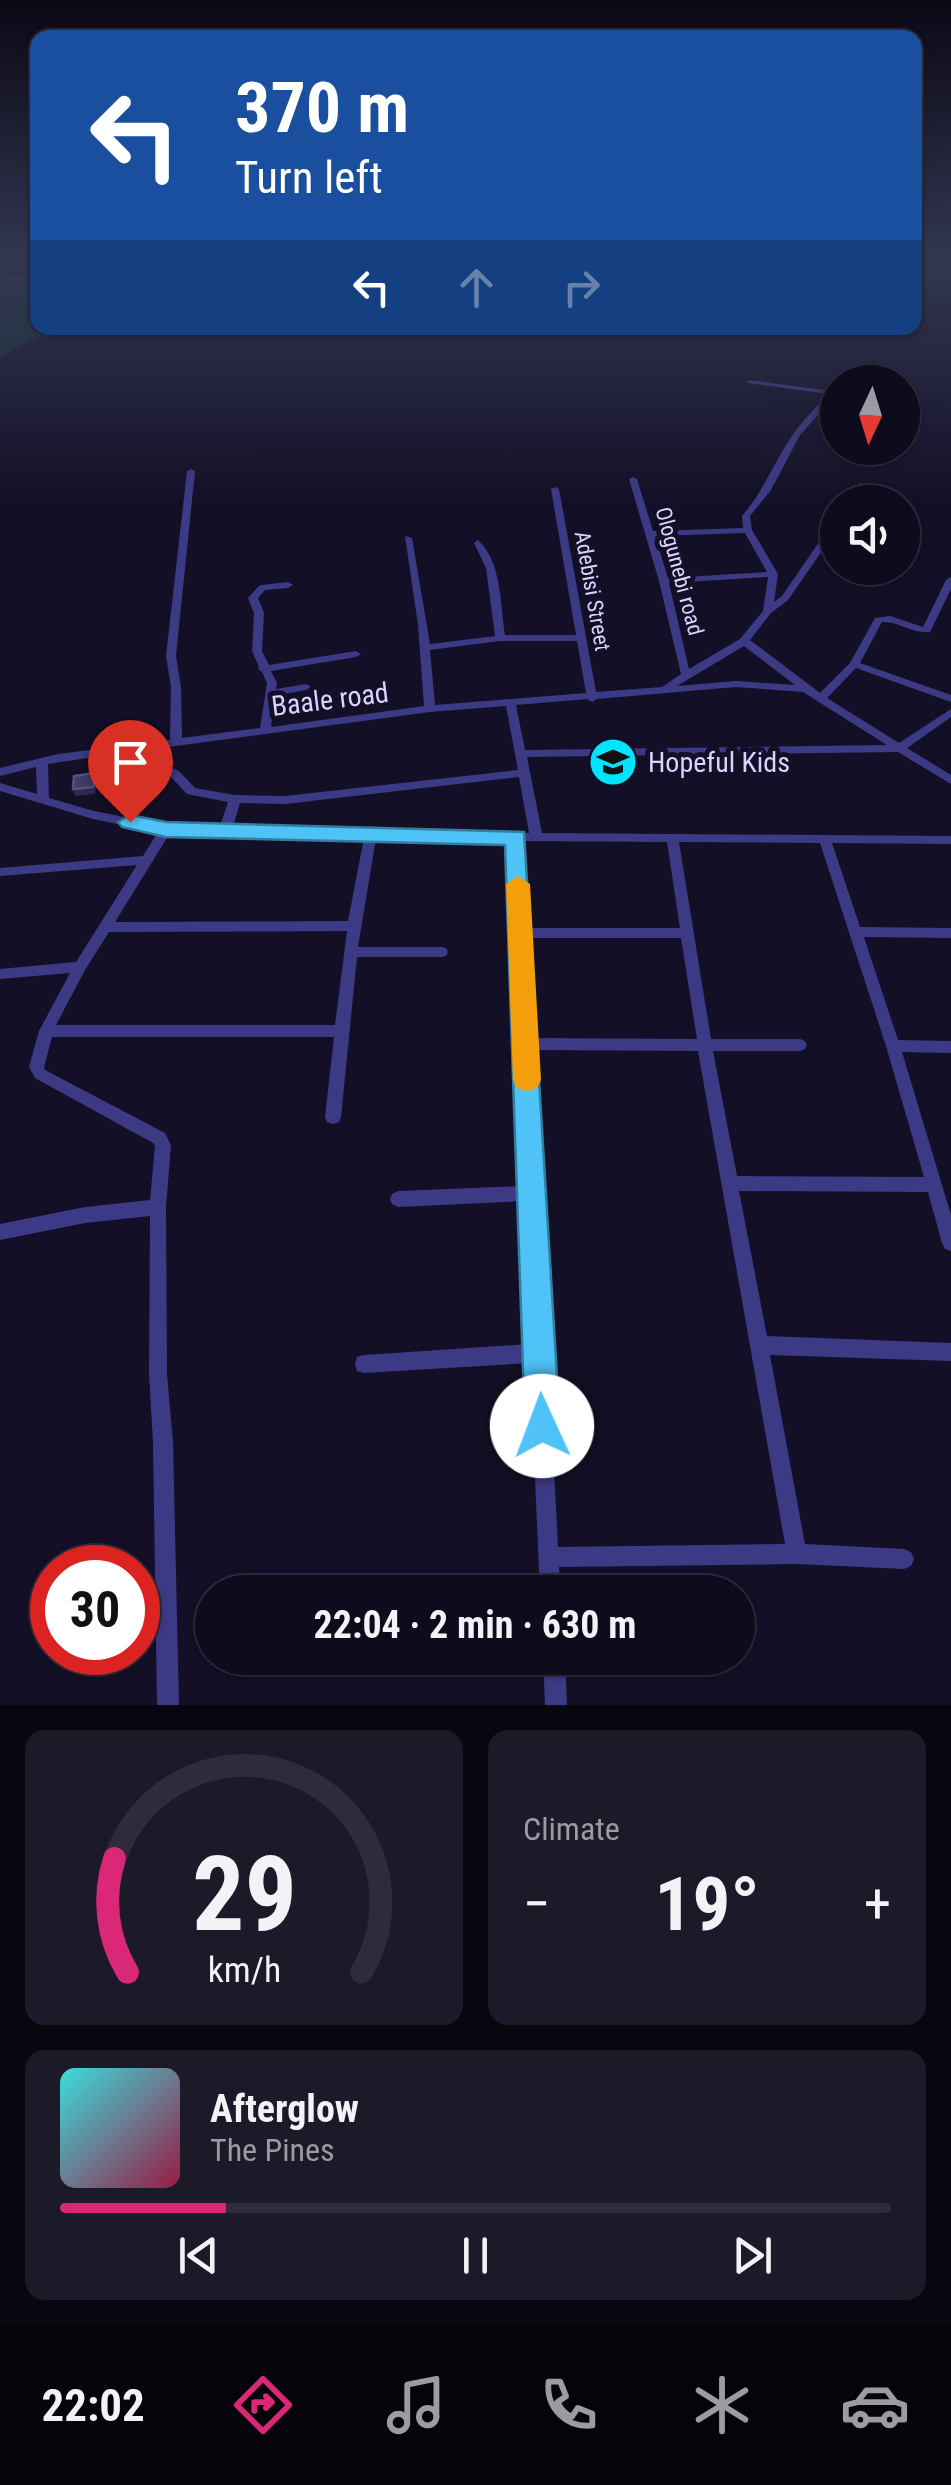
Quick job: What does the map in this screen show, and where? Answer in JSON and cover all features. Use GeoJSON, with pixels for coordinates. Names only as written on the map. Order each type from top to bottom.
{"type":"FeatureCollection","features":[{"type":"Feature","properties":{"kind":"street"},"geometry":{"type":"LineString","coordinates":[[749,382],[834,392],[790,443],[770,490],[746,516],[748,530],[773,574],[768,611]]}},
{"type":"Feature","properties":{"kind":"street"},"geometry":{"type":"LineString","coordinates":[[176,744],[176,686],[171,656],[192,472]]}},
{"type":"Feature","properties":{"kind":"street","name":"Ologunebi road"},"geometry":{"type":"LineString","coordinates":[[633,479],[664,581],[686,673]]}},
{"type":"Feature","properties":{"kind":"street","name":"Adebisi Street"},"geometry":{"type":"LineString","coordinates":[[556,489],[592,699]]}},
{"type":"Feature","properties":{"kind":"street"},"geometry":{"type":"LineString","coordinates":[[651,534],[748,530]]}},
{"type":"Feature","properties":{"kind":"street"},"geometry":{"type":"LineString","coordinates":[[408,538],[430,709]]}},
{"type":"Feature","properties":{"kind":"street"},"geometry":{"type":"LineString","coordinates":[[478,543],[491,568],[500,638]]}},
{"type":"Feature","properties":{"kind":"street"},"geometry":{"type":"LineString","coordinates":[[667,687],[744,641],[768,611],[785,598],[820,547]]}},
{"type":"Feature","properties":{"kind":"street"},"geometry":{"type":"LineString","coordinates":[[664,581],[773,574]]}},
{"type":"Feature","properties":{"kind":"street"},"geometry":{"type":"LineString","coordinates":[[822,697],[854,664],[883,617],[926,630],[951,580]]}},
{"type":"Feature","properties":{"kind":"street"},"geometry":{"type":"LineString","coordinates":[[265,730],[272,693],[256,651],[259,613],[253,598],[262,588],[288,584]]}},
{"type":"Feature","properties":{"kind":"street"},"geometry":{"type":"LineString","coordinates":[[425,648],[500,638],[580,638]]}},
{"type":"Feature","properties":{"kind":"street"},"geometry":{"type":"LineString","coordinates":[[744,641],[806,689],[951,780]]}},
{"type":"Feature","properties":{"kind":"street"},"geometry":{"type":"LineString","coordinates":[[264,669],[356,654]]}},
{"type":"Feature","properties":{"kind":"street"},"geometry":{"type":"LineString","coordinates":[[854,664],[951,699]]}},
{"type":"Feature","properties":{"kind":"street","name":"Baale road"},"geometry":{"type":"LineString","coordinates":[[0,772],[42,762],[430,709],[592,699],[667,687],[736,684],[806,689]]}},
{"type":"Feature","properties":{"kind":"street"},"geometry":{"type":"LineString","coordinates":[[272,693],[306,687]]}},
{"type":"Feature","properties":{"kind":"street"},"geometry":{"type":"LineString","coordinates":[[511,706],[536,836]]}},
{"type":"Feature","properties":{"kind":"street"},"geometry":{"type":"LineString","coordinates":[[520,754],[899,748],[951,712]]}},
{"type":"Feature","properties":{"kind":"street"},"geometry":{"type":"LineString","coordinates":[[130,752],[176,774],[192,791],[235,799],[286,800],[525,773]]}},
{"type":"Feature","properties":{"kind":"street"},"geometry":{"type":"LineString","coordinates":[[42,762],[43,797]]}},
{"type":"Feature","properties":{"kind":"street"},"geometry":{"type":"LineString","coordinates":[[0,787],[93,814],[166,829],[516,837],[951,840]]}},
{"type":"Feature","properties":{"kind":"street"},"geometry":{"type":"LineString","coordinates":[[225,831],[235,799]]}},
{"type":"Feature","properties":{"kind":"street"},"geometry":{"type":"LineString","coordinates":[[166,829],[80,967],[46,1031],[36,1061],[40,1074],[159,1138],[163,1154],[158,1208],[158,1374],[168,1705]]}},
{"type":"Feature","properties":{"kind":"street"},"geometry":{"type":"LineString","coordinates":[[333,1117],[354,926],[371,833]]}},
{"type":"Feature","properties":{"kind":"street"},"geometry":{"type":"LineString","coordinates":[[516,837],[549,1575]]}},
{"type":"Feature","properties":{"kind":"street"},"geometry":{"type":"LineString","coordinates":[[672,837],[705,1046],[797,1554]]}},
{"type":"Feature","properties":{"kind":"street"},"geometry":{"type":"LineString","coordinates":[[824,838],[893,1046],[950,1238]]}},
{"type":"Feature","properties":{"kind":"street"},"geometry":{"type":"LineString","coordinates":[[0,872],[146,860]]}},
{"type":"Feature","properties":{"kind":"street"},"geometry":{"type":"LineString","coordinates":[[108,927],[354,926]]}},
{"type":"Feature","properties":{"kind":"street"},"geometry":{"type":"LineString","coordinates":[[856,932],[951,933]]}},
{"type":"Feature","properties":{"kind":"street"},"geometry":{"type":"LineString","coordinates":[[520,933],[687,933]]}},
{"type":"Feature","properties":{"kind":"street"},"geometry":{"type":"LineString","coordinates":[[354,952],[441,952]]}},
{"type":"Feature","properties":{"kind":"street"},"geometry":{"type":"LineString","coordinates":[[0,974],[80,967]]}},
{"type":"Feature","properties":{"kind":"street"},"geometry":{"type":"LineString","coordinates":[[46,1031],[342,1031]]}},
{"type":"Feature","properties":{"kind":"street"},"geometry":{"type":"LineString","coordinates":[[525,1044],[800,1045]]}},
{"type":"Feature","properties":{"kind":"street"},"geometry":{"type":"LineString","coordinates":[[893,1046],[951,1047]]}},
{"type":"Feature","properties":{"kind":"street"},"geometry":{"type":"LineString","coordinates":[[730,1183],[935,1185]]}},
{"type":"Feature","properties":{"kind":"street"},"geometry":{"type":"LineString","coordinates":[[398,1199],[534,1194]]}},
{"type":"Feature","properties":{"kind":"street"},"geometry":{"type":"LineString","coordinates":[[0,1232],[85,1216],[158,1208]]}},
{"type":"Feature","properties":{"kind":"street"},"geometry":{"type":"LineString","coordinates":[[759,1345],[951,1352]]}},
{"type":"Feature","properties":{"kind":"street"},"geometry":{"type":"LineString","coordinates":[[364,1364],[539,1353]]}},
{"type":"Feature","properties":{"kind":"street"},"geometry":{"type":"LineString","coordinates":[[548,1558],[797,1554],[904,1559]]}},
{"type":"Feature","properties":{"kind":"street"},"geometry":{"type":"LineString","coordinates":[[555,1675],[556,1705]]}},
{"type":"Feature","properties":{"kind":"green space"},"geometry":{"type":"Polygon","coordinates":[[[0,344],[26,344],[0,357],[0,344]]]}},
{"type":"Feature","properties":{"kind":"building"},"geometry":{"type":"Polygon","coordinates":[[[95,773],[93,787],[73,789],[74,776],[95,773]]]}},
{"type":"Feature","properties":{"kind":"slow traffic"},"geometry":{"type":"LineString","coordinates":[[518,884],[527,1080]]}},
{"type":"Feature","properties":{"kind":"place","name":"Hopeful Kids"},"geometry":{"type":"Point","coordinates":[613,762]}},
{"type":"Feature","properties":{"kind":"route"},"geometry":{"type":"LineString","coordinates":[[130,822],[166,829],[516,837],[542,1426]]}}]}
